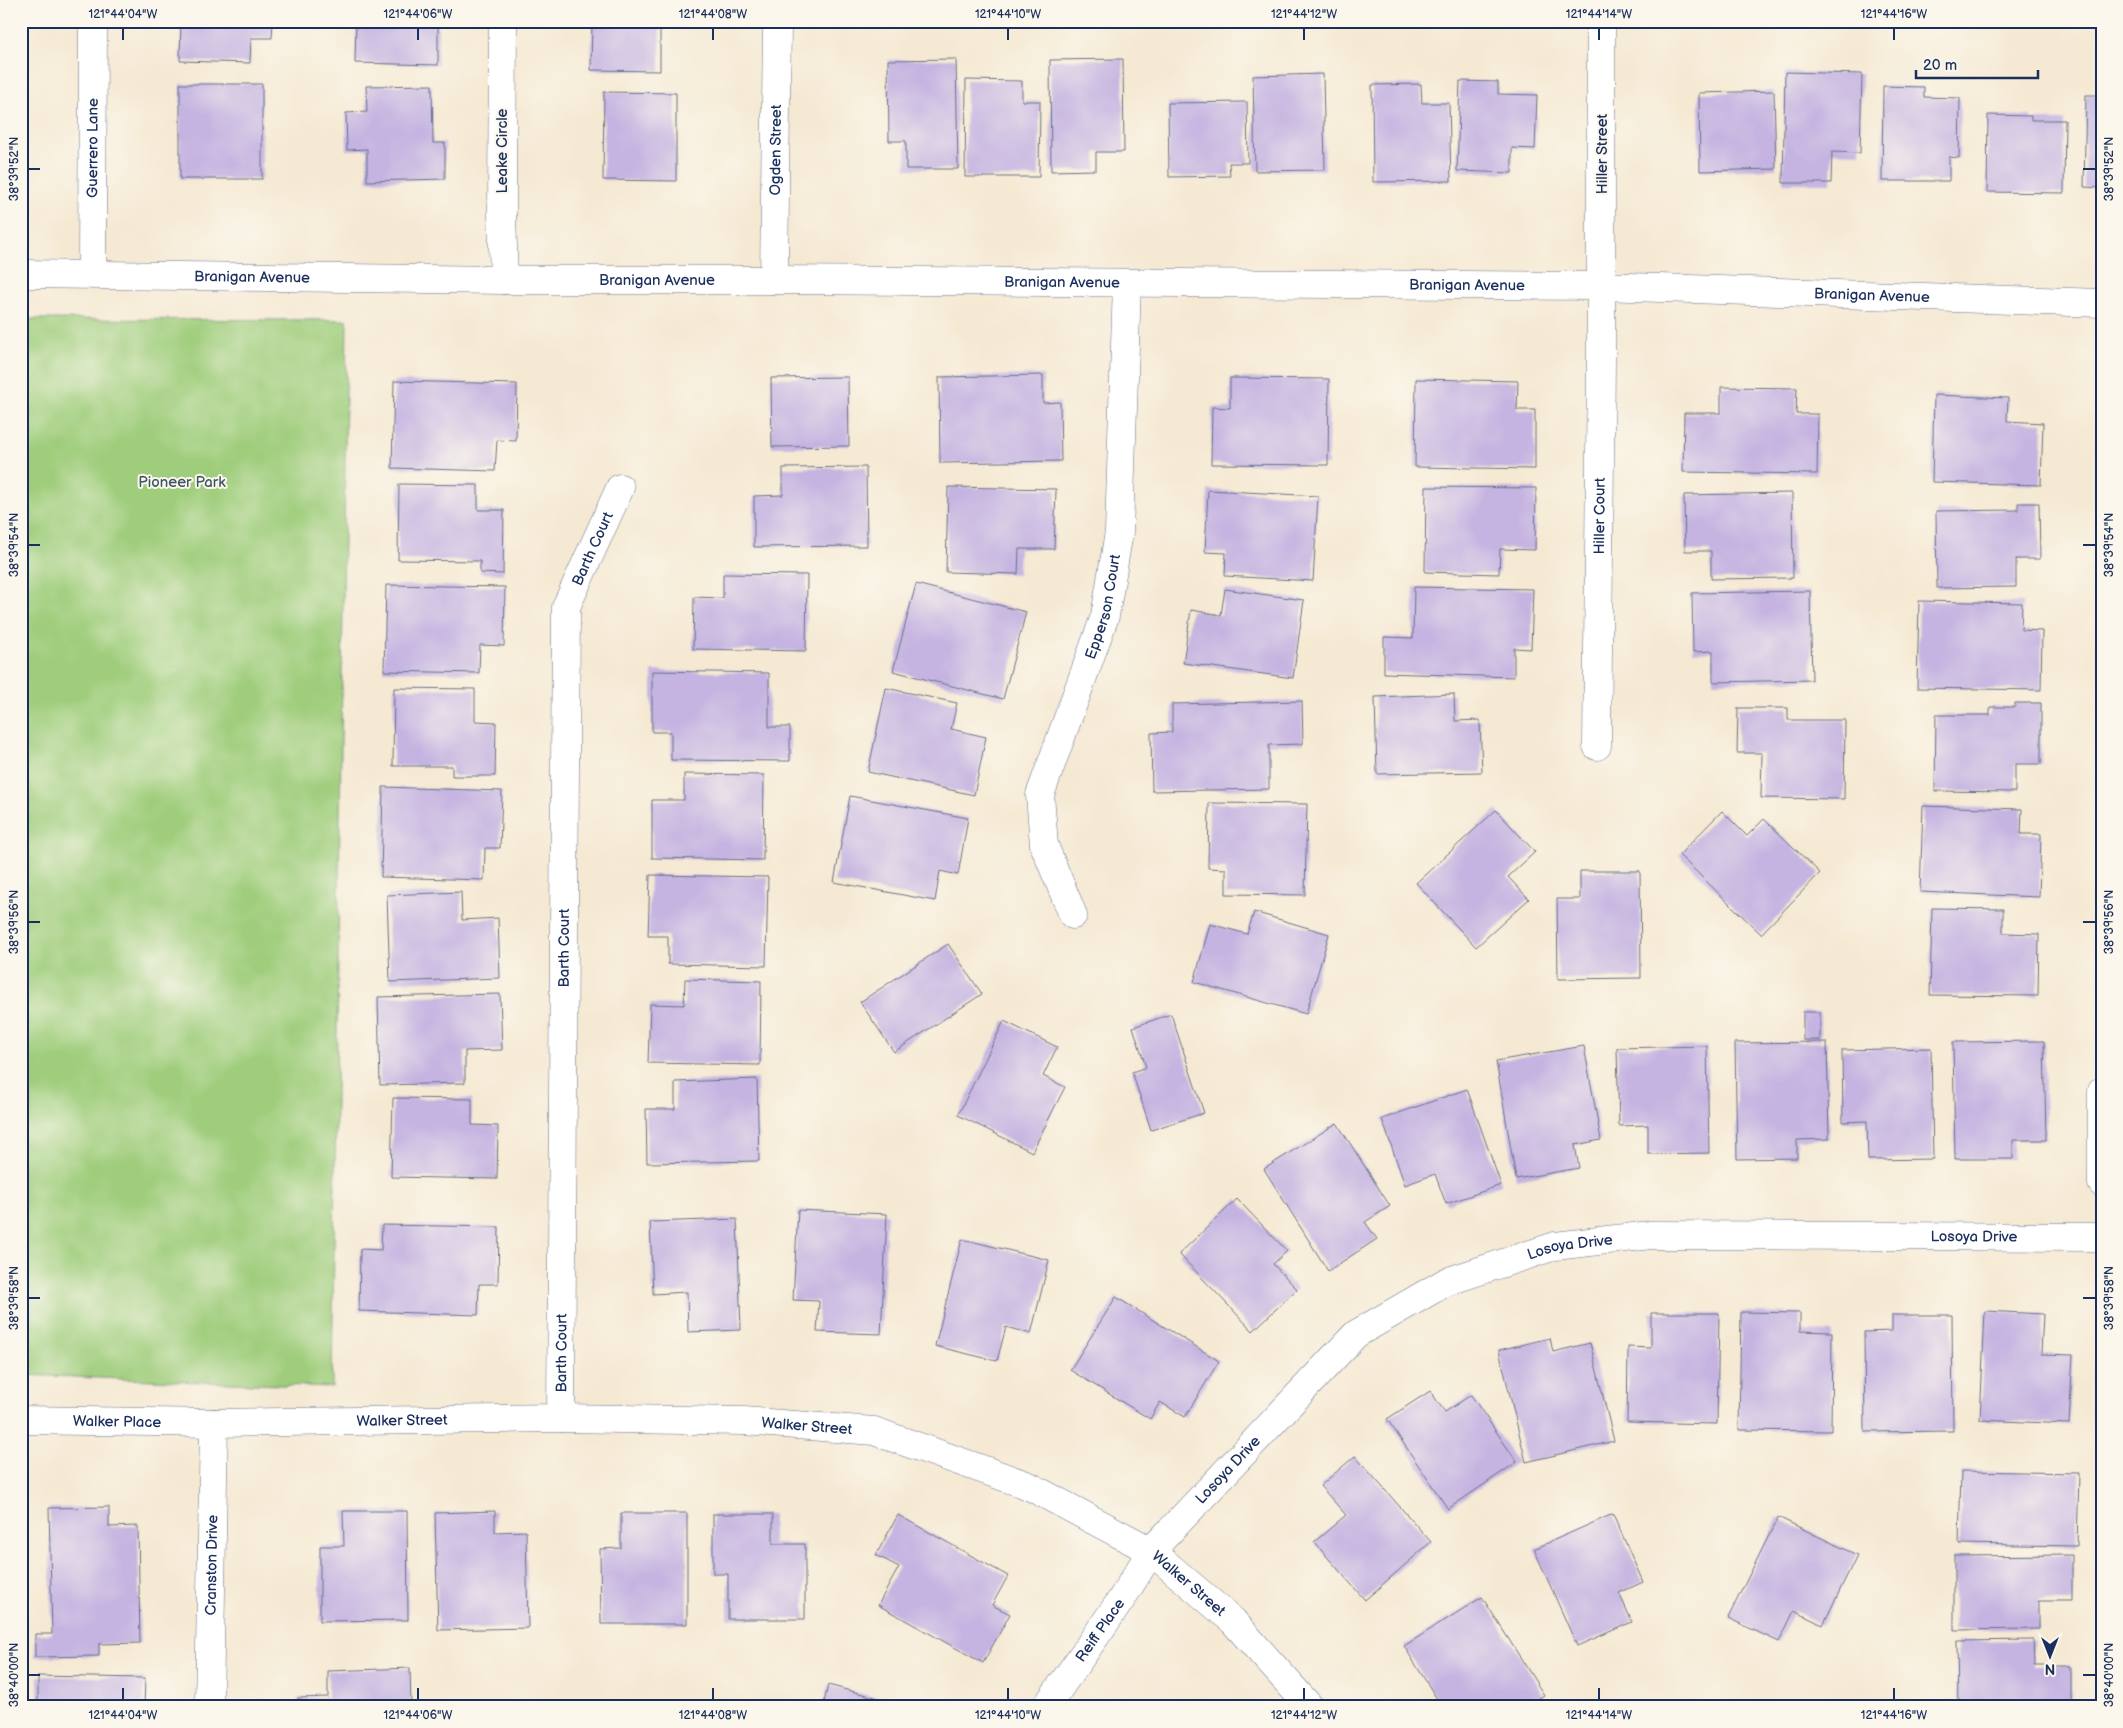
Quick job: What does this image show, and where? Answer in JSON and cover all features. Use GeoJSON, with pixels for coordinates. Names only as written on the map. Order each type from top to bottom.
{"type":"FeatureCollection","features":[{"type":"Feature","properties":{"kind":"street","name":"Guerrero Lane"},"geometry":{"type":"LineString","coordinates":[[92,274],[93,21]]}},
{"type":"Feature","properties":{"kind":"street","name":"Leake Circle"},"geometry":{"type":"LineString","coordinates":[[503,21],[502,213],[504,280]]}},
{"type":"Feature","properties":{"kind":"street","name":"Ogden Street"},"geometry":{"type":"LineString","coordinates":[[774,280],[776,21]]}},
{"type":"Feature","properties":{"kind":"street","name":"Hiller Street"},"geometry":{"type":"LineString","coordinates":[[1601,21],[1601,286]]}},
{"type":"Feature","properties":{"kind":"street","name":"Branigan Avenue"},"geometry":{"type":"LineString","coordinates":[[21,274],[504,280],[1601,286],[2102,303]]}},
{"type":"Feature","properties":{"kind":"street","name":"Epperson Court"},"geometry":{"type":"LineString","coordinates":[[1072,916],[1044,845],[1040,795],[1105,616],[1119,532],[1127,283]]}},
{"type":"Feature","properties":{"kind":"street","name":"Hiller Court"},"geometry":{"type":"LineString","coordinates":[[1597,746],[1601,286]]}},
{"type":"Feature","properties":{"kind":"street","name":"Barth Court"},"geometry":{"type":"LineString","coordinates":[[561,1418],[566,607],[620,488]]}},
{"type":"Feature","properties":{"kind":"street"},"geometry":{"type":"LineString","coordinates":[[2102,1091],[2100,1178],[2102,1182]]}},
{"type":"Feature","properties":{"kind":"street","name":"Losoya Drive"},"geometry":{"type":"LineString","coordinates":[[1151,1550],[1356,1334],[1446,1282],[1555,1246],[1651,1235],[2102,1237]]}},
{"type":"Feature","properties":{"kind":"street","name":"Walker Street"},"geometry":{"type":"LineString","coordinates":[[214,1423],[561,1418],[744,1421],[874,1431],[1029,1486],[1151,1550],[1233,1621],[1310,1707]]}},
{"type":"Feature","properties":{"kind":"street","name":"Walker Place"},"geometry":{"type":"LineString","coordinates":[[21,1420],[214,1423]]}},
{"type":"Feature","properties":{"kind":"street","name":"Cranston Drive"},"geometry":{"type":"LineString","coordinates":[[209,1707],[214,1423]]}},
{"type":"Feature","properties":{"kind":"street","name":"Reiff Place"},"geometry":{"type":"LineString","coordinates":[[1046,1707],[1121,1600],[1151,1550]]}},
{"type":"Feature","properties":{"kind":"green space","name":"Pioneer Park"},"geometry":{"type":"Polygon","coordinates":[[[21,319],[347,320],[332,1387],[21,1375],[21,319]]]}},
{"type":"Feature","properties":{"kind":"building"},"geometry":{"type":"Polygon","coordinates":[[[181,21],[273,21],[272,38],[251,38],[250,63],[180,61],[181,21]]]}},
{"type":"Feature","properties":{"kind":"building"},"geometry":{"type":"Polygon","coordinates":[[[356,21],[438,21],[438,65],[355,63],[356,21]]]}},
{"type":"Feature","properties":{"kind":"building"},"geometry":{"type":"Polygon","coordinates":[[[592,21],[660,21],[660,71],[591,70],[592,21]]]}},
{"type":"Feature","properties":{"kind":"building"},"geometry":{"type":"Polygon","coordinates":[[[956,59],[958,169],[906,169],[906,141],[889,141],[888,60],[956,59]]]}},
{"type":"Feature","properties":{"kind":"building"},"geometry":{"type":"Polygon","coordinates":[[[1123,59],[1124,152],[1096,152],[1096,170],[1051,171],[1050,60],[1123,59]]]}},
{"type":"Feature","properties":{"kind":"building"},"geometry":{"type":"Polygon","coordinates":[[[1785,72],[1862,74],[1860,153],[1832,152],[1831,183],[1783,183],[1785,72]]]}},
{"type":"Feature","properties":{"kind":"building"},"geometry":{"type":"Polygon","coordinates":[[[1323,74],[1325,170],[1255,171],[1253,76],[1323,74]]]}},
{"type":"Feature","properties":{"kind":"building"},"geometry":{"type":"Polygon","coordinates":[[[966,80],[1022,81],[1022,101],[1040,101],[1039,177],[965,177],[966,80]]]}},
{"type":"Feature","properties":{"kind":"building"},"geometry":{"type":"Polygon","coordinates":[[[1460,81],[1498,82],[1498,94],[1537,95],[1535,149],[1512,148],[1512,173],[1457,171],[1460,81]]]}},
{"type":"Feature","properties":{"kind":"building"},"geometry":{"type":"Polygon","coordinates":[[[180,84],[262,84],[262,179],[180,179],[180,84]]]}},
{"type":"Feature","properties":{"kind":"building"},"geometry":{"type":"Polygon","coordinates":[[[1421,84],[1422,103],[1449,103],[1451,181],[1373,182],[1372,85],[1421,84]]]}},
{"type":"Feature","properties":{"kind":"building"},"geometry":{"type":"Polygon","coordinates":[[[432,85],[433,143],[445,143],[445,179],[367,181],[367,149],[347,150],[346,113],[367,112],[366,86],[432,85]]]}},
{"type":"Feature","properties":{"kind":"building"},"geometry":{"type":"Polygon","coordinates":[[[1883,86],[1924,87],[1924,97],[1960,98],[1959,158],[1949,157],[1949,181],[1882,181],[1883,86]]]}},
{"type":"Feature","properties":{"kind":"building"},"geometry":{"type":"Polygon","coordinates":[[[1774,91],[1776,169],[1700,171],[1699,93],[1774,91]]]}},
{"type":"Feature","properties":{"kind":"building"},"geometry":{"type":"Polygon","coordinates":[[[604,92],[676,93],[676,181],[603,180],[604,92]]]}},
{"type":"Feature","properties":{"kind":"building"},"geometry":{"type":"Polygon","coordinates":[[[2086,95],[2102,95],[2102,188],[2084,187],[2086,95]]]}},
{"type":"Feature","properties":{"kind":"building"},"geometry":{"type":"Polygon","coordinates":[[[1247,102],[1248,163],[1229,163],[1230,176],[1169,177],[1168,103],[1247,102]]]}},
{"type":"Feature","properties":{"kind":"building"},"geometry":{"type":"Polygon","coordinates":[[[1988,115],[2031,116],[2031,120],[2065,120],[2064,193],[1987,192],[1988,115]]]}},
{"type":"Feature","properties":{"kind":"building"},"geometry":{"type":"Polygon","coordinates":[[[1043,375],[1043,403],[1060,402],[1061,461],[940,463],[939,377],[1043,375]]]}},
{"type":"Feature","properties":{"kind":"building"},"geometry":{"type":"Polygon","coordinates":[[[848,377],[849,446],[772,447],[771,378],[848,377]]]}},
{"type":"Feature","properties":{"kind":"building"},"geometry":{"type":"Polygon","coordinates":[[[1230,378],[1329,379],[1328,465],[1211,464],[1212,407],[1230,408],[1230,378]]]}},
{"type":"Feature","properties":{"kind":"building"},"geometry":{"type":"Polygon","coordinates":[[[1416,379],[1518,381],[1517,410],[1535,410],[1535,469],[1415,467],[1416,379]]]}},
{"type":"Feature","properties":{"kind":"building"},"geometry":{"type":"Polygon","coordinates":[[[394,381],[517,384],[516,441],[497,440],[495,471],[392,468],[394,381]]]}},
{"type":"Feature","properties":{"kind":"building"},"geometry":{"type":"Polygon","coordinates":[[[1721,387],[1797,388],[1796,414],[1818,414],[1817,474],[1683,472],[1684,413],[1721,413],[1721,387]]]}},
{"type":"Feature","properties":{"kind":"building"},"geometry":{"type":"Polygon","coordinates":[[[1934,395],[2008,398],[2007,421],[2043,423],[2041,485],[1932,482],[1934,395]]]}},
{"type":"Feature","properties":{"kind":"building"},"geometry":{"type":"Polygon","coordinates":[[[866,467],[867,546],[754,547],[754,496],[783,495],[783,468],[866,467]]]}},
{"type":"Feature","properties":{"kind":"building"},"geometry":{"type":"Polygon","coordinates":[[[399,484],[478,485],[478,510],[504,510],[503,574],[480,573],[480,561],[398,560],[399,484]]]}},
{"type":"Feature","properties":{"kind":"building"},"geometry":{"type":"Polygon","coordinates":[[[948,487],[1056,489],[1054,549],[1019,549],[1018,574],[946,572],[948,487]]]}},
{"type":"Feature","properties":{"kind":"building"},"geometry":{"type":"Polygon","coordinates":[[[1426,487],[1536,488],[1535,550],[1500,549],[1499,574],[1425,572],[1426,487]]]}},
{"type":"Feature","properties":{"kind":"building"},"geometry":{"type":"Polygon","coordinates":[[[1208,490],[1318,496],[1313,581],[1225,576],[1226,553],[1205,552],[1208,490]]]}},
{"type":"Feature","properties":{"kind":"building"},"geometry":{"type":"Polygon","coordinates":[[[1792,493],[1793,578],[1711,579],[1711,551],[1685,551],[1684,495],[1792,493]]]}},
{"type":"Feature","properties":{"kind":"building"},"geometry":{"type":"Polygon","coordinates":[[[2018,503],[2039,503],[2040,559],[2016,559],[2016,587],[1937,588],[1936,511],[2018,510],[2018,503]]]}},
{"type":"Feature","properties":{"kind":"building"},"geometry":{"type":"Polygon","coordinates":[[[723,574],[807,575],[806,651],[693,649],[694,597],[723,598],[723,574]]]}},
{"type":"Feature","properties":{"kind":"building"},"geometry":{"type":"Polygon","coordinates":[[[916,584],[1026,612],[1003,699],[893,671],[916,584]]]}},
{"type":"Feature","properties":{"kind":"building"},"geometry":{"type":"Polygon","coordinates":[[[386,585],[505,587],[504,646],[480,645],[479,673],[384,671],[386,585]]]}},
{"type":"Feature","properties":{"kind":"building"},"geometry":{"type":"Polygon","coordinates":[[[1414,587],[1533,589],[1531,649],[1514,648],[1514,677],[1384,673],[1384,637],[1413,638],[1414,587]]]}},
{"type":"Feature","properties":{"kind":"building"},"geometry":{"type":"Polygon","coordinates":[[[1225,589],[1304,600],[1293,678],[1183,663],[1191,610],[1221,615],[1225,589]]]}},
{"type":"Feature","properties":{"kind":"building"},"geometry":{"type":"Polygon","coordinates":[[[1810,591],[1812,680],[1713,682],[1713,651],[1693,652],[1692,593],[1810,591]]]}},
{"type":"Feature","properties":{"kind":"building"},"geometry":{"type":"Polygon","coordinates":[[[1919,601],[2022,603],[2021,630],[2042,631],[2041,690],[1917,688],[1919,601]]]}},
{"type":"Feature","properties":{"kind":"building"},"geometry":{"type":"Polygon","coordinates":[[[652,671],[769,673],[769,727],[790,727],[790,761],[671,760],[671,732],[652,732],[652,671]]]}},
{"type":"Feature","properties":{"kind":"building"},"geometry":{"type":"Polygon","coordinates":[[[394,688],[475,689],[475,721],[496,722],[495,776],[452,776],[452,766],[393,766],[394,688]]]}},
{"type":"Feature","properties":{"kind":"building"},"geometry":{"type":"Polygon","coordinates":[[[886,688],[957,703],[951,729],[986,737],[974,795],[868,772],[886,688]]]}},
{"type":"Feature","properties":{"kind":"building"},"geometry":{"type":"Polygon","coordinates":[[[1454,694],[1455,721],[1480,720],[1482,772],[1377,774],[1375,697],[1454,694]]]}},
{"type":"Feature","properties":{"kind":"building"},"geometry":{"type":"Polygon","coordinates":[[[1302,701],[1303,744],[1269,745],[1269,789],[1152,791],[1151,733],[1172,732],[1172,704],[1302,701]]]}},
{"type":"Feature","properties":{"kind":"building"},"geometry":{"type":"Polygon","coordinates":[[[2015,703],[2041,703],[2041,764],[2015,764],[2015,792],[1935,791],[1936,715],[1990,715],[1990,707],[2015,707],[2015,703]]]}},
{"type":"Feature","properties":{"kind":"building"},"geometry":{"type":"Polygon","coordinates":[[[1738,708],[1788,708],[1788,720],[1845,720],[1844,799],[1761,798],[1762,753],[1737,753],[1738,708]]]}},
{"type":"Feature","properties":{"kind":"building"},"geometry":{"type":"Polygon","coordinates":[[[684,774],[764,775],[763,860],[652,858],[652,800],[684,800],[684,774]]]}},
{"type":"Feature","properties":{"kind":"building"},"geometry":{"type":"Polygon","coordinates":[[[383,787],[502,791],[500,848],[485,848],[484,880],[381,877],[383,787]]]}},
{"type":"Feature","properties":{"kind":"building"},"geometry":{"type":"Polygon","coordinates":[[[850,796],[968,818],[958,875],[940,871],[935,901],[834,882],[850,796]]]}},
{"type":"Feature","properties":{"kind":"building"},"geometry":{"type":"Polygon","coordinates":[[[1209,803],[1307,804],[1305,895],[1226,894],[1226,869],[1208,868],[1209,803]]]}},
{"type":"Feature","properties":{"kind":"building"},"geometry":{"type":"Polygon","coordinates":[[[1923,806],[2022,809],[2021,834],[2041,834],[2039,897],[1920,892],[1923,806]]]}},
{"type":"Feature","properties":{"kind":"building"},"geometry":{"type":"Polygon","coordinates":[[[1496,810],[1535,852],[1508,877],[1529,899],[1476,947],[1416,883],[1496,810]]]}},
{"type":"Feature","properties":{"kind":"building"},"geometry":{"type":"Polygon","coordinates":[[[1722,811],[1747,836],[1764,819],[1820,873],[1761,934],[1679,855],[1722,811]]]}},
{"type":"Feature","properties":{"kind":"building"},"geometry":{"type":"Polygon","coordinates":[[[1580,871],[1640,871],[1641,978],[1558,979],[1557,899],[1580,899],[1580,871]]]}},
{"type":"Feature","properties":{"kind":"building"},"geometry":{"type":"Polygon","coordinates":[[[650,875],[768,877],[766,966],[668,964],[668,936],[648,936],[650,875]]]}},
{"type":"Feature","properties":{"kind":"building"},"geometry":{"type":"Polygon","coordinates":[[[461,892],[462,920],[498,918],[500,978],[390,982],[387,895],[461,892]]]}},
{"type":"Feature","properties":{"kind":"building"},"geometry":{"type":"Polygon","coordinates":[[[1932,908],[2003,909],[2003,933],[2039,934],[2038,996],[1930,995],[1932,908]]]}},
{"type":"Feature","properties":{"kind":"building"},"geometry":{"type":"Polygon","coordinates":[[[1254,912],[1329,934],[1306,1014],[1194,982],[1210,924],[1247,934],[1254,912]]]}},
{"type":"Feature","properties":{"kind":"building"},"geometry":{"type":"Polygon","coordinates":[[[948,944],[982,994],[894,1052],[860,1002],[948,944]]]}},
{"type":"Feature","properties":{"kind":"building"},"geometry":{"type":"Polygon","coordinates":[[[685,979],[761,981],[760,1065],[648,1063],[650,1004],[684,1005],[685,979]]]}},
{"type":"Feature","properties":{"kind":"building"},"geometry":{"type":"Polygon","coordinates":[[[500,994],[502,1050],[465,1051],[465,1083],[380,1085],[378,997],[500,994]]]}},
{"type":"Feature","properties":{"kind":"building"},"geometry":{"type":"Polygon","coordinates":[[[1803,1012],[1820,1012],[1820,1040],[1803,1040],[1803,1012]]]}},
{"type":"Feature","properties":{"kind":"building"},"geometry":{"type":"Polygon","coordinates":[[[1171,1014],[1204,1113],[1151,1130],[1132,1072],[1146,1067],[1133,1027],[1171,1014]]]}},
{"type":"Feature","properties":{"kind":"building"},"geometry":{"type":"Polygon","coordinates":[[[1004,1021],[1057,1047],[1043,1076],[1065,1087],[1032,1152],[958,1115],[1004,1021]]]}},
{"type":"Feature","properties":{"kind":"building"},"geometry":{"type":"Polygon","coordinates":[[[2044,1041],[2046,1140],[2013,1140],[2013,1159],[1955,1159],[1953,1042],[2044,1041]]]}},
{"type":"Feature","properties":{"kind":"building"},"geometry":{"type":"Polygon","coordinates":[[[1827,1042],[1829,1139],[1797,1140],[1797,1158],[1737,1159],[1735,1043],[1827,1042]]]}},
{"type":"Feature","properties":{"kind":"building"},"geometry":{"type":"Polygon","coordinates":[[[1584,1046],[1601,1140],[1575,1145],[1579,1168],[1516,1179],[1496,1061],[1584,1046]]]}},
{"type":"Feature","properties":{"kind":"building"},"geometry":{"type":"Polygon","coordinates":[[[1707,1046],[1709,1153],[1648,1154],[1648,1125],[1619,1126],[1617,1048],[1707,1046]]]}},
{"type":"Feature","properties":{"kind":"building"},"geometry":{"type":"Polygon","coordinates":[[[1931,1048],[1933,1159],[1868,1160],[1867,1121],[1843,1122],[1842,1050],[1931,1048]]]}},
{"type":"Feature","properties":{"kind":"building"},"geometry":{"type":"Polygon","coordinates":[[[757,1079],[759,1161],[647,1163],[646,1109],[675,1109],[675,1082],[757,1079]]]}},
{"type":"Feature","properties":{"kind":"building"},"geometry":{"type":"Polygon","coordinates":[[[1467,1089],[1501,1185],[1446,1204],[1435,1174],[1405,1185],[1382,1119],[1467,1089]]]}},
{"type":"Feature","properties":{"kind":"building"},"geometry":{"type":"Polygon","coordinates":[[[393,1098],[472,1099],[472,1125],[498,1126],[497,1179],[391,1177],[393,1098]]]}},
{"type":"Feature","properties":{"kind":"building"},"geometry":{"type":"Polygon","coordinates":[[[1337,1123],[1390,1206],[1365,1222],[1377,1239],[1328,1271],[1264,1169],[1337,1123]]]}},
{"type":"Feature","properties":{"kind":"building"},"geometry":{"type":"Polygon","coordinates":[[[1237,1199],[1287,1251],[1273,1264],[1297,1289],[1253,1331],[1179,1254],[1237,1199]]]}},
{"type":"Feature","properties":{"kind":"building"},"geometry":{"type":"Polygon","coordinates":[[[798,1210],[887,1214],[881,1334],[817,1332],[819,1301],[793,1300],[798,1210]]]}},
{"type":"Feature","properties":{"kind":"building"},"geometry":{"type":"Polygon","coordinates":[[[737,1219],[741,1330],[688,1332],[687,1292],[653,1294],[650,1222],[737,1219]]]}},
{"type":"Feature","properties":{"kind":"building"},"geometry":{"type":"Polygon","coordinates":[[[382,1225],[499,1227],[498,1284],[479,1284],[478,1315],[359,1311],[360,1249],[381,1250],[382,1225]]]}},
{"type":"Feature","properties":{"kind":"building"},"geometry":{"type":"Polygon","coordinates":[[[962,1239],[1049,1260],[1031,1334],[1006,1327],[997,1361],[935,1346],[962,1239]]]}},
{"type":"Feature","properties":{"kind":"building"},"geometry":{"type":"Polygon","coordinates":[[[1116,1297],[1219,1361],[1185,1417],[1160,1402],[1150,1419],[1070,1370],[1116,1297]]]}},
{"type":"Feature","properties":{"kind":"building"},"geometry":{"type":"Polygon","coordinates":[[[1985,1311],[2043,1314],[2041,1354],[2073,1355],[2069,1424],[1980,1420],[1985,1311]]]}},
{"type":"Feature","properties":{"kind":"building"},"geometry":{"type":"Polygon","coordinates":[[[1741,1312],[1800,1313],[1800,1331],[1832,1332],[1831,1431],[1739,1430],[1741,1312]]]}},
{"type":"Feature","properties":{"kind":"building"},"geometry":{"type":"Polygon","coordinates":[[[1651,1313],[1719,1313],[1717,1424],[1627,1422],[1628,1347],[1651,1348],[1651,1313]]]}},
{"type":"Feature","properties":{"kind":"building"},"geometry":{"type":"Polygon","coordinates":[[[1892,1315],[1952,1315],[1953,1431],[1865,1432],[1864,1332],[1892,1331],[1892,1315]]]}},
{"type":"Feature","properties":{"kind":"building"},"geometry":{"type":"Polygon","coordinates":[[[1550,1338],[1553,1352],[1590,1343],[1614,1441],[1526,1462],[1499,1350],[1550,1338]]]}},
{"type":"Feature","properties":{"kind":"building"},"geometry":{"type":"Polygon","coordinates":[[[1430,1391],[1445,1412],[1471,1395],[1517,1462],[1448,1509],[1387,1419],[1430,1391]]]}},
{"type":"Feature","properties":{"kind":"building"},"geometry":{"type":"Polygon","coordinates":[[[1355,1456],[1431,1542],[1365,1600],[1314,1542],[1346,1515],[1320,1486],[1355,1456]]]}},
{"type":"Feature","properties":{"kind":"building"},"geometry":{"type":"Polygon","coordinates":[[[1961,1471],[2079,1473],[2077,1546],[1959,1544],[1961,1471]]]}},
{"type":"Feature","properties":{"kind":"building"},"geometry":{"type":"Polygon","coordinates":[[[109,1507],[109,1527],[138,1526],[140,1643],[99,1644],[99,1656],[35,1657],[35,1634],[52,1634],[49,1508],[109,1507]]]}},
{"type":"Feature","properties":{"kind":"building"},"geometry":{"type":"Polygon","coordinates":[[[343,1511],[407,1511],[408,1620],[320,1621],[320,1546],[344,1546],[343,1511]]]}},
{"type":"Feature","properties":{"kind":"building"},"geometry":{"type":"Polygon","coordinates":[[[495,1511],[495,1532],[526,1531],[528,1628],[438,1630],[435,1513],[495,1511]]]}},
{"type":"Feature","properties":{"kind":"building"},"geometry":{"type":"Polygon","coordinates":[[[621,1513],[687,1513],[687,1624],[601,1624],[600,1549],[621,1548],[621,1513]]]}},
{"type":"Feature","properties":{"kind":"building"},"geometry":{"type":"Polygon","coordinates":[[[713,1514],[773,1514],[773,1544],[805,1544],[805,1619],[728,1619],[728,1574],[713,1574],[713,1514]]]}},
{"type":"Feature","properties":{"kind":"building"},"geometry":{"type":"Polygon","coordinates":[[[1613,1514],[1643,1582],[1619,1593],[1632,1622],[1577,1646],[1534,1549],[1613,1514]]]}},
{"type":"Feature","properties":{"kind":"building"},"geometry":{"type":"Polygon","coordinates":[[[898,1515],[1008,1576],[992,1605],[1010,1614],[983,1663],[878,1605],[899,1567],[876,1555],[898,1515]]]}},
{"type":"Feature","properties":{"kind":"building"},"geometry":{"type":"Polygon","coordinates":[[[1778,1517],[1857,1555],[1823,1625],[1794,1611],[1779,1642],[1728,1618],[1778,1517]]]}},
{"type":"Feature","properties":{"kind":"building"},"geometry":{"type":"Polygon","coordinates":[[[2072,1555],[2072,1601],[2039,1601],[2039,1629],[1954,1630],[1954,1556],[2072,1555]]]}},
{"type":"Feature","properties":{"kind":"building"},"geometry":{"type":"Polygon","coordinates":[[[1482,1597],[1544,1695],[1526,1707],[1442,1707],[1404,1646],[1482,1597]]]}},
{"type":"Feature","properties":{"kind":"building"},"geometry":{"type":"Polygon","coordinates":[[[2033,1640],[2034,1666],[2071,1666],[2071,1707],[1958,1707],[1957,1641],[2033,1640]]]}},
{"type":"Feature","properties":{"kind":"building"},"geometry":{"type":"Polygon","coordinates":[[[410,1668],[411,1707],[298,1707],[298,1698],[328,1697],[328,1671],[410,1668]]]}},
{"type":"Feature","properties":{"kind":"building"},"geometry":{"type":"Polygon","coordinates":[[[38,1676],[145,1678],[144,1707],[38,1707],[38,1676]]]}},
{"type":"Feature","properties":{"kind":"building"},"geometry":{"type":"Polygon","coordinates":[[[828,1685],[909,1706],[909,1707],[823,1707],[828,1685]]]}}]}
